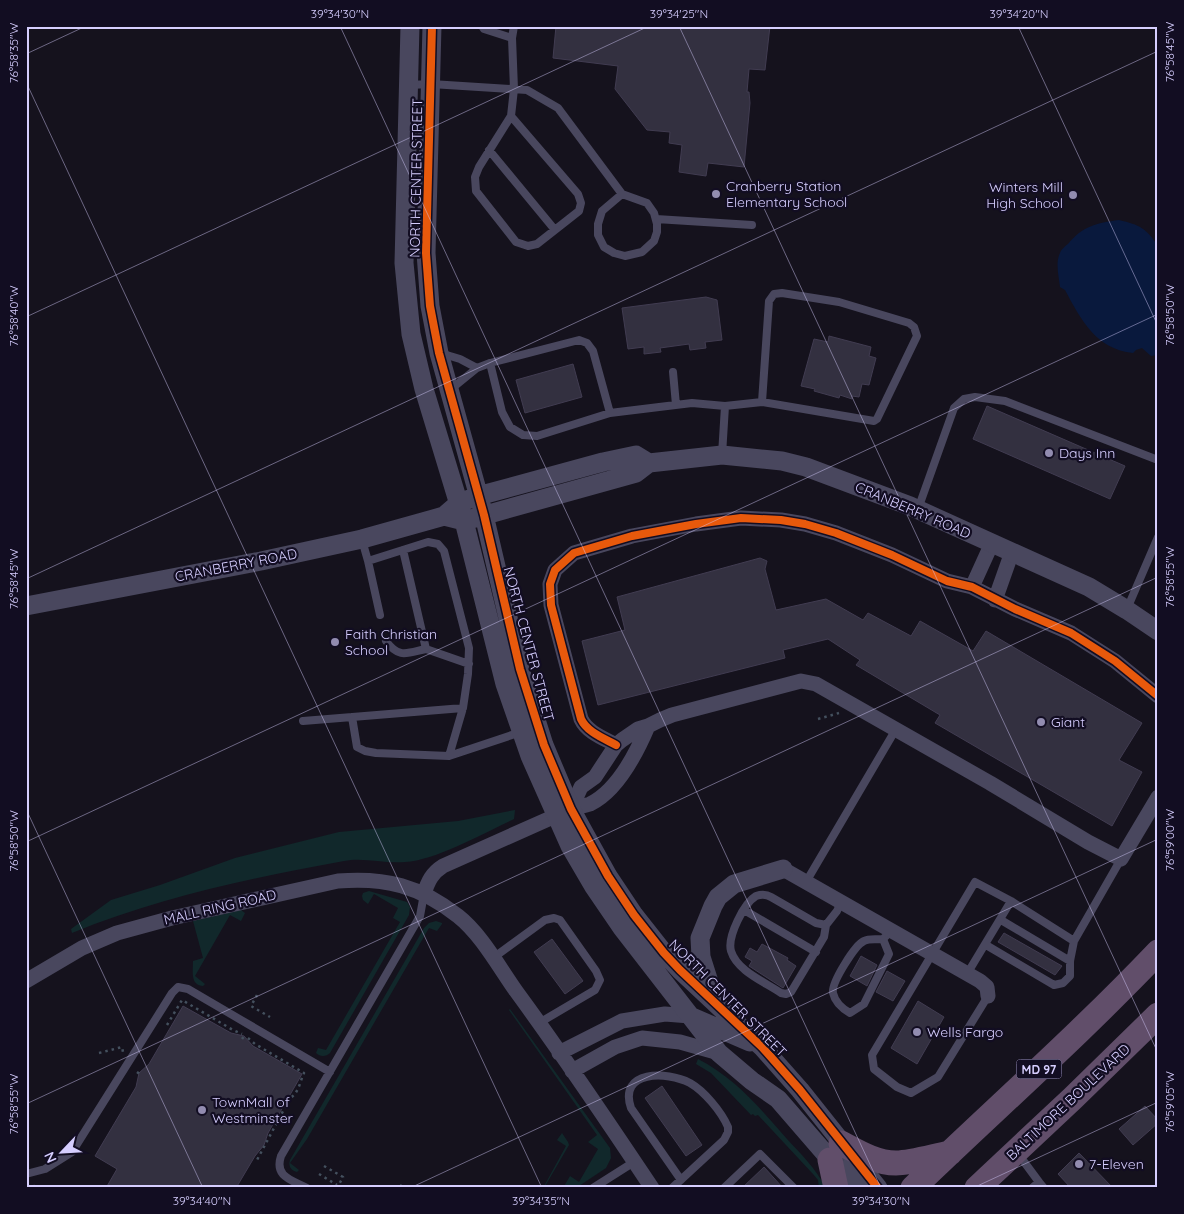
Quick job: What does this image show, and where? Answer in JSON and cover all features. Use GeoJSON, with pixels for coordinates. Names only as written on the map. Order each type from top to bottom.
{"type":"FeatureCollection","features":[{"type":"Feature","properties":{"kind":"highway","name":"MD 97"},"geometry":{"type":"LineString","coordinates":[[913,1188],[1158,952]]}},
{"type":"Feature","properties":{"kind":"highway","name":"BALTIMORE BOULEVARD"},"geometry":{"type":"LineString","coordinates":[[977,1188],[1158,1015]]}},
{"type":"Feature","properties":{"kind":"highway"},"geometry":{"type":"LineString","coordinates":[[836,1188],[836,1152],[864,1155],[890,1163],[906,1162],[950,1152]]}},
{"type":"Feature","properties":{"kind":"street","name":"NORTH CENTER STREET"},"geometry":{"type":"LineString","coordinates":[[410,26],[404,263],[411,334],[424,389],[464,521],[505,684],[521,732],[563,812],[604,868],[634,915],[664,952],[716,1005],[762,1047],[800,1090],[855,1188]]}},
{"type":"Feature","properties":{"kind":"street","name":"NORTH CENTER STREET"},"geometry":{"type":"LineString","coordinates":[[432,26],[426,253],[430,306],[439,353],[484,515],[520,669],[563,812],[570,846],[608,908],[719,1053],[752,1081],[778,1099],[878,1188]]}},
{"type":"Feature","properties":{"kind":"street","name":"CRANBERRY ROAD"},"geometry":{"type":"LineString","coordinates":[[26,606],[261,561],[362,539],[444,516],[458,503],[478,496],[603,462],[636,455],[650,463]]}},
{"type":"Feature","properties":{"kind":"street","name":"CRANBERRY ROAD"},"geometry":{"type":"LineString","coordinates":[[444,516],[464,521],[636,473],[650,463],[722,455],[764,458],[798,465],[860,486],[918,509],[1089,588],[1158,631]]}},
{"type":"Feature","properties":{"kind":"street"},"geometry":{"type":"LineString","coordinates":[[616,745],[584,726],[551,605],[550,584],[555,570],[574,553],[632,536],[740,518],[781,520],[805,524],[836,533],[892,554],[947,581],[972,587],[995,600],[1071,633],[1115,661],[1158,696]]}},
{"type":"Feature","properties":{"kind":"street"},"geometry":{"type":"LineString","coordinates":[[972,587],[992,543]]}},
{"type":"Feature","properties":{"kind":"street"},"geometry":{"type":"LineString","coordinates":[[995,600],[1012,552]]}},
{"type":"Feature","properties":{"kind":"street"},"geometry":{"type":"LineString","coordinates":[[563,812],[581,787],[595,777],[616,745],[633,732],[665,717],[802,681],[816,684],[1024,803],[1088,842],[1121,859],[1158,796]]}},
{"type":"Feature","properties":{"kind":"street"},"geometry":{"type":"LineString","coordinates":[[424,894],[430,877],[443,866],[563,812],[590,804],[607,791],[620,777],[636,754],[648,726]]}},
{"type":"Feature","properties":{"kind":"street"},"geometry":{"type":"LineString","coordinates":[[716,1005],[701,957],[700,938],[713,906],[718,897],[734,884],[783,869],[841,902],[888,935],[933,955],[967,974],[987,987],[988,996]]}},
{"type":"Feature","properties":{"kind":"street","name":"MALL RING ROAD"},"geometry":{"type":"LineString","coordinates":[[26,981],[74,953],[117,933],[172,918],[315,885],[354,879],[395,883],[424,894],[465,922],[539,1023],[652,1188]]}},
{"type":"Feature","properties":{"kind":"street"},"geometry":{"type":"LineString","coordinates":[[559,1053],[622,1021],[665,1014],[690,1016],[762,1047]]}},
{"type":"Feature","properties":{"kind":"street"},"geometry":{"type":"LineString","coordinates":[[572,1071],[615,1047],[642,1038],[680,1042],[719,1053]]}},
{"type":"Feature","properties":{"kind":"lane"},"geometry":{"type":"LineString","coordinates":[[482,26],[512,38]]}},
{"type":"Feature","properties":{"kind":"lane"},"geometry":{"type":"LineString","coordinates":[[511,116],[578,194],[581,203],[579,211],[537,244],[528,246],[516,242],[476,191],[476,177],[479,167],[511,116],[514,89],[512,38],[514,26]]}},
{"type":"Feature","properties":{"kind":"lane"},"geometry":{"type":"LineString","coordinates":[[408,85],[430,84],[527,90],[558,108],[622,194],[647,202],[654,213],[657,232],[654,241],[642,252],[624,256],[604,247],[598,235],[598,224],[602,211],[622,194]]}},
{"type":"Feature","properties":{"kind":"lane"},"geometry":{"type":"LineString","coordinates":[[489,150],[555,230]]}},
{"type":"Feature","properties":{"kind":"lane"},"geometry":{"type":"LineString","coordinates":[[656,219],[752,225]]}},
{"type":"Feature","properties":{"kind":"lane"},"geometry":{"type":"LineString","coordinates":[[490,363],[502,412],[510,427],[523,434],[537,436],[610,413],[692,403],[725,406],[762,402],[874,421],[877,419],[916,336],[914,327],[909,323],[839,302],[782,293],[774,294],[769,301],[762,402]]}},
{"type":"Feature","properties":{"kind":"lane"},"geometry":{"type":"LineString","coordinates":[[450,390],[477,368],[579,340],[587,343],[593,351],[610,413]]}},
{"type":"Feature","properties":{"kind":"lane"},"geometry":{"type":"LineString","coordinates":[[439,353],[460,359],[477,368]]}},
{"type":"Feature","properties":{"kind":"lane"},"geometry":{"type":"LineString","coordinates":[[673,372],[676,405]]}},
{"type":"Feature","properties":{"kind":"lane"},"geometry":{"type":"LineString","coordinates":[[918,509],[954,408],[964,400],[975,397],[1006,401],[1158,460]]}},
{"type":"Feature","properties":{"kind":"lane"},"geometry":{"type":"LineString","coordinates":[[722,455],[725,406]]}},
{"type":"Feature","properties":{"kind":"lane"},"geometry":{"type":"LineString","coordinates":[[1127,610],[1158,537]]}},
{"type":"Feature","properties":{"kind":"lane"},"geometry":{"type":"LineString","coordinates":[[362,539],[380,615]]}},
{"type":"Feature","properties":{"kind":"lane"},"geometry":{"type":"LineString","coordinates":[[368,561],[428,542],[438,544],[444,551],[469,648],[469,664],[463,708],[449,756]]}},
{"type":"Feature","properties":{"kind":"lane"},"geometry":{"type":"LineString","coordinates":[[403,550],[426,649]]}},
{"type":"Feature","properties":{"kind":"lane"},"geometry":{"type":"LineString","coordinates":[[386,641],[393,650],[402,654],[426,649],[469,664]]}},
{"type":"Feature","properties":{"kind":"lane"},"geometry":{"type":"LineString","coordinates":[[303,721],[463,708]]}},
{"type":"Feature","properties":{"kind":"lane"},"geometry":{"type":"LineString","coordinates":[[352,717],[357,747],[376,753],[449,756],[521,732]]}},
{"type":"Feature","properties":{"kind":"lane"},"geometry":{"type":"LineString","coordinates":[[806,882],[896,729]]}},
{"type":"Feature","properties":{"kind":"lane"},"geometry":{"type":"LineString","coordinates":[[986,945],[1054,985],[1063,983],[1070,976],[1070,961],[1074,941],[1121,859]]}},
{"type":"Feature","properties":{"kind":"lane"},"geometry":{"type":"LineString","coordinates":[[988,996],[938,1077],[911,1093],[896,1088],[874,1069],[872,1055],[975,882],[1074,941]]}},
{"type":"Feature","properties":{"kind":"lane"},"geometry":{"type":"LineString","coordinates":[[307,1188],[281,1174],[279,1162],[420,916],[424,894]]}},
{"type":"Feature","properties":{"kind":"lane"},"geometry":{"type":"LineString","coordinates":[[826,925],[816,923],[765,894],[757,896],[751,900],[733,930],[730,940],[731,950],[742,967],[782,992],[786,994],[791,992],[816,952],[824,936],[826,925],[837,911],[841,902]]}},
{"type":"Feature","properties":{"kind":"lane"},"geometry":{"type":"LineString","coordinates":[[967,974],[1011,902]]}},
{"type":"Feature","properties":{"kind":"lane"},"geometry":{"type":"LineString","coordinates":[[744,910],[816,952]]}},
{"type":"Feature","properties":{"kind":"lane"},"geometry":{"type":"LineString","coordinates":[[492,958],[545,920],[554,918],[560,920],[596,971],[600,980],[595,990],[539,1023]]}},
{"type":"Feature","properties":{"kind":"lane"},"geometry":{"type":"LineString","coordinates":[[1001,920],[1038,942],[1051,955],[1070,961]]}},
{"type":"Feature","properties":{"kind":"lane"},"geometry":{"type":"LineString","coordinates":[[1016,940],[1021,932]]}},
{"type":"Feature","properties":{"kind":"lane"},"geometry":{"type":"LineString","coordinates":[[888,935],[889,954],[864,1004],[850,1013],[841,1007],[833,993],[834,985],[852,953],[863,941],[888,935]]}},
{"type":"Feature","properties":{"kind":"lane"},"geometry":{"type":"LineString","coordinates":[[1033,950],[1038,942]]}},
{"type":"Feature","properties":{"kind":"lane"},"geometry":{"type":"LineString","coordinates":[[1006,956],[1010,949]]}},
{"type":"Feature","properties":{"kind":"lane"},"geometry":{"type":"LineString","coordinates":[[1022,966],[1027,959]]}},
{"type":"Feature","properties":{"kind":"lane"},"geometry":{"type":"LineString","coordinates":[[1038,976],[1043,968]]}},
{"type":"Feature","properties":{"kind":"lane"},"geometry":{"type":"LineString","coordinates":[[26,1174],[45,1169],[72,1152],[172,993],[178,987],[188,989],[330,1072]]}},
{"type":"Feature","properties":{"kind":"lane"},"geometry":{"type":"LineString","coordinates":[[672,1188],[681,1180],[724,1140],[728,1132],[726,1122],[702,1092],[688,1082],[659,1075],[641,1078],[629,1090],[628,1098],[631,1108],[681,1180]]}},
{"type":"Feature","properties":{"kind":"lane"},"geometry":{"type":"LineString","coordinates":[[1016,1151],[1042,1185],[1032,1188]]}},
{"type":"Feature","properties":{"kind":"lane"},"geometry":{"type":"LineString","coordinates":[[724,1188],[760,1154],[794,1188]]}},
{"type":"Feature","properties":{"kind":"lane"},"geometry":{"type":"LineString","coordinates":[[593,1188],[634,1162]]}},
{"type":"Feature","properties":{"kind":"path"},"geometry":{"type":"LineString","coordinates":[[818,719],[836,714]]}},
{"type":"Feature","properties":{"kind":"path"},"geometry":{"type":"LineString","coordinates":[[257,995],[251,1006],[270,1017]]}},
{"type":"Feature","properties":{"kind":"path"},"geometry":{"type":"LineString","coordinates":[[167,1025],[182,1000],[245,1035],[255,1044],[304,1073],[294,1096],[290,1098],[263,1145],[257,1160]]}},
{"type":"Feature","properties":{"kind":"path"},"geometry":{"type":"LineString","coordinates":[[242,1039],[245,1035]]}},
{"type":"Feature","properties":{"kind":"path"},"geometry":{"type":"LineString","coordinates":[[99,1053],[122,1047],[124,1056]]}},
{"type":"Feature","properties":{"kind":"path"},"geometry":{"type":"LineString","coordinates":[[137,1072],[142,1076]]}},
{"type":"Feature","properties":{"kind":"path"},"geometry":{"type":"LineString","coordinates":[[319,1174],[337,1187],[343,1177],[324,1166]]}},
{"type":"Feature","properties":{"kind":"path"},"geometry":{"type":"LineString","coordinates":[[400,1185],[404,1188]]}},
{"type":"Feature","properties":{"kind":"path"},"geometry":{"type":"LineString","coordinates":[[26,1187],[49,1188]]}},
{"type":"Feature","properties":{"kind":"green space"},"geometry":{"type":"Polygon","coordinates":[[[515,810],[514,819],[460,845],[417,860],[397,862],[352,860],[275,874],[172,899],[105,920],[72,933],[71,929],[111,900],[160,885],[235,858],[339,832],[458,821],[515,810]]]}},
{"type":"Feature","properties":{"kind":"green space"},"geometry":{"type":"Polygon","coordinates":[[[369,891],[407,902],[410,907],[409,915],[330,1053],[321,1056],[316,1053],[318,1048],[326,1050],[400,922],[393,918],[398,908],[374,894],[368,904],[363,900],[363,893],[369,891]]]}},
{"type":"Feature","properties":{"kind":"green space"},"geometry":{"type":"Polygon","coordinates":[[[241,910],[245,913],[241,921],[230,915],[195,976],[205,984],[203,986],[199,985],[193,977],[193,961],[203,958],[193,921],[241,910]]]}},
{"type":"Feature","properties":{"kind":"green space"},"geometry":{"type":"Polygon","coordinates":[[[436,921],[442,924],[437,931],[429,928],[307,1139],[290,1163],[299,1170],[297,1172],[293,1171],[290,1166],[289,1162],[290,1160],[424,928],[429,923],[436,921]]]}},
{"type":"Feature","properties":{"kind":"green space"},"geometry":{"type":"Polygon","coordinates":[[[510,1009],[610,1148],[611,1158],[606,1168],[576,1188],[563,1188],[570,1176],[579,1182],[598,1149],[588,1142],[597,1135],[510,1009]]]}},
{"type":"Feature","properties":{"kind":"green space"},"geometry":{"type":"Polygon","coordinates":[[[698,1059],[724,1075],[746,1094],[808,1162],[826,1188],[819,1188],[818,1180],[813,1174],[758,1115],[751,1115],[711,1073],[696,1064],[698,1059]]]}},
{"type":"Feature","properties":{"kind":"green space"},"geometry":{"type":"Polygon","coordinates":[[[562,1133],[569,1145],[543,1188],[566,1146],[557,1140],[562,1133]]]}},
{"type":"Feature","properties":{"kind":"water"},"geometry":{"type":"Polygon","coordinates":[[[1119,220],[1142,228],[1158,246],[1158,355],[1151,356],[1142,348],[1133,353],[1109,346],[1091,331],[1077,312],[1065,290],[1060,287],[1058,261],[1063,248],[1079,233],[1090,226],[1119,220]]]}},
{"type":"Feature","properties":{"kind":"building"},"geometry":{"type":"Polygon","coordinates":[[[556,26],[770,26],[765,70],[749,69],[747,92],[749,92],[750,103],[744,167],[708,163],[706,176],[679,172],[682,145],[669,143],[670,132],[647,130],[615,89],[618,66],[553,58],[556,26]]]}},
{"type":"Feature","properties":{"kind":"building"},"geometry":{"type":"Polygon","coordinates":[[[706,297],[717,300],[722,340],[705,342],[706,348],[690,350],[689,344],[660,348],[661,352],[644,354],[644,347],[628,349],[622,308],[706,297]]]}},
{"type":"Feature","properties":{"kind":"building"},"geometry":{"type":"Polygon","coordinates":[[[829,336],[871,347],[869,356],[876,358],[869,385],[862,384],[859,397],[852,396],[852,399],[840,395],[839,398],[801,386],[814,339],[828,342],[829,336]]]}},
{"type":"Feature","properties":{"kind":"building"},"geometry":{"type":"Polygon","coordinates":[[[573,364],[582,397],[525,413],[516,380],[573,364]]]}},
{"type":"Feature","properties":{"kind":"building","name":"Days Inn"},"geometry":{"type":"Polygon","coordinates":[[[987,406],[1125,466],[1110,499],[973,439],[987,406]]]}},
{"type":"Feature","properties":{"kind":"building"},"geometry":{"type":"Polygon","coordinates":[[[760,558],[767,561],[765,569],[776,610],[826,599],[863,620],[868,613],[911,636],[920,621],[973,651],[986,631],[1142,723],[1119,760],[1142,772],[1112,826],[935,723],[940,715],[856,665],[860,660],[828,639],[783,650],[785,658],[598,705],[582,641],[625,630],[617,597],[760,558]]]}},
{"type":"Feature","properties":{"kind":"building"},"geometry":{"type":"Polygon","coordinates":[[[1004,933],[1062,966],[1055,975],[998,942],[1004,933]]]}},
{"type":"Feature","properties":{"kind":"building"},"geometry":{"type":"Polygon","coordinates":[[[552,939],[583,981],[565,994],[534,952],[552,939]]]}},
{"type":"Feature","properties":{"kind":"building"},"geometry":{"type":"Polygon","coordinates":[[[762,944],[788,958],[787,960],[796,966],[783,988],[749,966],[752,961],[745,957],[750,948],[757,952],[762,944]]]}},
{"type":"Feature","properties":{"kind":"building"},"geometry":{"type":"Polygon","coordinates":[[[861,956],[877,965],[867,986],[850,976],[861,956]]]}},
{"type":"Feature","properties":{"kind":"building"},"geometry":{"type":"Polygon","coordinates":[[[887,971],[905,981],[893,1001],[876,992],[887,971]]]}},
{"type":"Feature","properties":{"kind":"building","name":"Wells Fargo"},"geometry":{"type":"Polygon","coordinates":[[[918,1001],[944,1017],[917,1064],[891,1048],[918,1001]]]}},
{"type":"Feature","properties":{"kind":"building","name":"TownMall of Westminster"},"geometry":{"type":"Polygon","coordinates":[[[183,1006],[231,1033],[244,1036],[253,1046],[302,1074],[268,1133],[264,1145],[255,1156],[236,1188],[106,1188],[117,1169],[95,1156],[136,1087],[139,1073],[149,1064],[183,1006]]]}},
{"type":"Feature","properties":{"kind":"building"},"geometry":{"type":"Polygon","coordinates":[[[662,1086],[702,1145],[686,1156],[645,1098],[662,1086]]]}},
{"type":"Feature","properties":{"kind":"building"},"geometry":{"type":"Polygon","coordinates":[[[1145,1106],[1158,1120],[1158,1123],[1133,1145],[1119,1129],[1145,1106]]]}},
{"type":"Feature","properties":{"kind":"building","name":"7-Eleven"},"geometry":{"type":"Polygon","coordinates":[[[1079,1153],[1113,1188],[1071,1188],[1058,1174],[1079,1153]]]}},
{"type":"Feature","properties":{"kind":"building"},"geometry":{"type":"Polygon","coordinates":[[[764,1167],[783,1188],[742,1188],[764,1167]]]}},
{"type":"Feature","properties":{"kind":"cycle path"},"geometry":{"type":"LineString","coordinates":[[432,26],[426,253],[430,306],[439,353],[484,515],[520,669],[544,745],[571,809],[608,876],[634,915],[680,970],[762,1047],[800,1090],[878,1188]]}},
{"type":"Feature","properties":{"kind":"cycle path"},"geometry":{"type":"LineString","coordinates":[[616,745],[591,731],[581,719],[551,605],[550,584],[555,570],[574,553],[632,536],[741,518],[781,520],[805,524],[836,533],[892,555],[947,581],[972,587],[1015,609],[1071,633],[1115,661],[1158,696]]}},
{"type":"Feature","properties":{"kind":"place","name":"Cranberry Station Elementary School"},"geometry":{"type":"Point","coordinates":[716,194]}},
{"type":"Feature","properties":{"kind":"place","name":"Winters Mill High School"},"geometry":{"type":"Point","coordinates":[1073,195]}},
{"type":"Feature","properties":{"kind":"place","name":"Days Inn"},"geometry":{"type":"Point","coordinates":[1049,453]}},
{"type":"Feature","properties":{"kind":"place","name":"Faith Christian School"},"geometry":{"type":"Point","coordinates":[335,642]}},
{"type":"Feature","properties":{"kind":"place","name":"Giant"},"geometry":{"type":"Point","coordinates":[1041,722]}},
{"type":"Feature","properties":{"kind":"place","name":"Wells Fargo"},"geometry":{"type":"Point","coordinates":[917,1032]}},
{"type":"Feature","properties":{"kind":"place","name":"TownMall of Westminster"},"geometry":{"type":"Point","coordinates":[202,1110]}},
{"type":"Feature","properties":{"kind":"place","name":"7-Eleven"},"geometry":{"type":"Point","coordinates":[1079,1164]}}]}
